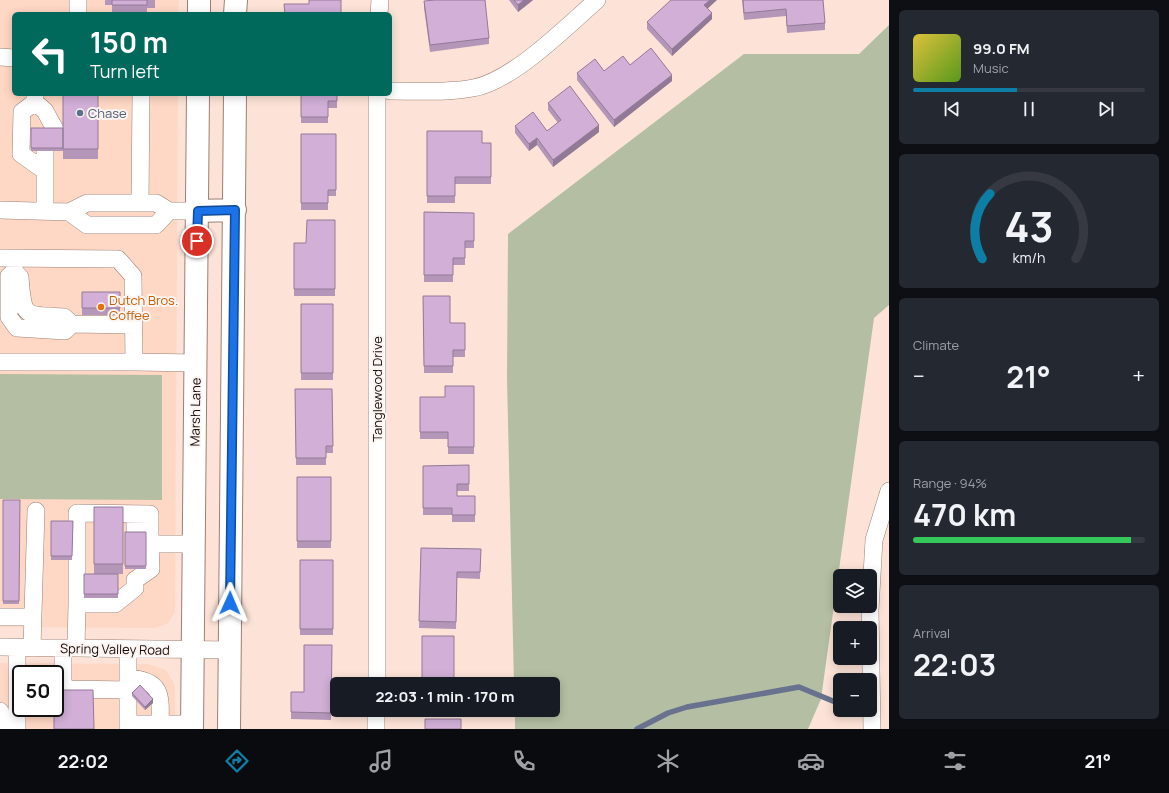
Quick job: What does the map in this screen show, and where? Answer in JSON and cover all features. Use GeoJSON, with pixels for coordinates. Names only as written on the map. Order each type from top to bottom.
{"type":"FeatureCollection","features":[{"type":"Feature","properties":{"kind":"main road"},"geometry":{"type":"LineString","coordinates":[[199,0],[199,12]]}},
{"type":"Feature","properties":{"kind":"main road"},"geometry":{"type":"LineString","coordinates":[[236,0],[236,12]]}},
{"type":"Feature","properties":{"kind":"main road","name":"Marsh Lane"},"geometry":{"type":"LineString","coordinates":[[192,726],[198,96]]}},
{"type":"Feature","properties":{"kind":"main road"},"geometry":{"type":"LineString","coordinates":[[229,729],[235,96]]}},
{"type":"Feature","properties":{"kind":"main road"},"geometry":{"type":"LineString","coordinates":[[198,211],[235,210]]}},
{"type":"Feature","properties":{"kind":"street"},"geometry":{"type":"LineString","coordinates":[[78,0],[78,12]]}},
{"type":"Feature","properties":{"kind":"street"},"geometry":{"type":"LineString","coordinates":[[379,12],[380,0]]}},
{"type":"Feature","properties":{"kind":"street"},"geometry":{"type":"LineString","coordinates":[[392,92],[443,92],[474,88],[497,80],[517,68],[597,0]]}},
{"type":"Feature","properties":{"kind":"street"},"geometry":{"type":"LineString","coordinates":[[0,58],[12,58]]}},
{"type":"Feature","properties":{"kind":"street"},"geometry":{"type":"LineString","coordinates":[[140,203],[141,96]]}},
{"type":"Feature","properties":{"kind":"street","name":"Tanglewood Drive"},"geometry":{"type":"LineString","coordinates":[[376,677],[377,96]]}},
{"type":"Feature","properties":{"kind":"street"},"geometry":{"type":"LineString","coordinates":[[45,171],[21,154],[22,112],[38,102],[46,131]]}},
{"type":"Feature","properties":{"kind":"street"},"geometry":{"type":"LineString","coordinates":[[45,152],[45,211]]}},
{"type":"Feature","properties":{"kind":"street"},"geometry":{"type":"LineString","coordinates":[[0,210],[69,212],[87,203],[140,203],[156,204],[169,211],[198,211]]}},
{"type":"Feature","properties":{"kind":"street"},"geometry":{"type":"LineString","coordinates":[[69,212],[87,225],[156,225],[169,211]]}},
{"type":"Feature","properties":{"kind":"street"},"geometry":{"type":"LineString","coordinates":[[10,263],[118,259],[133,276],[134,362]]}},
{"type":"Feature","properties":{"kind":"street"},"geometry":{"type":"LineString","coordinates":[[10,263],[20,277],[21,301],[24,310],[31,316],[64,317],[72,324],[134,325]]}},
{"type":"Feature","properties":{"kind":"street"},"geometry":{"type":"LineString","coordinates":[[0,362],[196,363]]}},
{"type":"Feature","properties":{"kind":"street"},"geometry":{"type":"LineString","coordinates":[[872,729],[870,610],[874,540],[889,491]]}},
{"type":"Feature","properties":{"kind":"street"},"geometry":{"type":"LineString","coordinates":[[22,665],[32,617],[36,511]]}},
{"type":"Feature","properties":{"kind":"street"},"geometry":{"type":"LineString","coordinates":[[118,588],[151,569],[143,540],[150,514],[77,513],[79,593],[63,684],[69,689],[128,684],[143,679],[156,687],[161,697],[160,724]]}},
{"type":"Feature","properties":{"kind":"street"},"geometry":{"type":"LineString","coordinates":[[143,540],[194,544]]}},
{"type":"Feature","properties":{"kind":"street"},"geometry":{"type":"LineString","coordinates":[[79,593],[115,604],[135,579]]}},
{"type":"Feature","properties":{"kind":"street"},"geometry":{"type":"LineString","coordinates":[[0,617],[32,617]]}},
{"type":"Feature","properties":{"kind":"street","name":"Spring Valley Road"},"geometry":{"type":"LineString","coordinates":[[0,647],[230,650]]}},
{"type":"Feature","properties":{"kind":"street"},"geometry":{"type":"LineString","coordinates":[[128,649],[128,727],[160,724],[192,726]]}},
{"type":"Feature","properties":{"kind":"street"},"geometry":{"type":"LineString","coordinates":[[0,702],[12,702]]}},
{"type":"Feature","properties":{"kind":"street"},"geometry":{"type":"LineString","coordinates":[[0,711],[0,729]]}},
{"type":"Feature","properties":{"kind":"street"},"geometry":{"type":"LineString","coordinates":[[17,717],[17,729]]}},
{"type":"Feature","properties":{"kind":"street"},"geometry":{"type":"LineString","coordinates":[[376,717],[376,729]]}},
{"type":"Feature","properties":{"kind":"shaded area"},"geometry":{"type":"Polygon","coordinates":[[[0,0],[179,0],[178,12],[12,12],[12,96],[178,96],[175,612],[168,623],[156,628],[0,627],[0,0]]]}},
{"type":"Feature","properties":{"kind":"shaded area"},"geometry":{"type":"Polygon","coordinates":[[[0,663],[148,664],[166,670],[175,685],[175,729],[0,729],[0,663]]]}},
{"type":"Feature","properties":{"kind":"green space"},"geometry":{"type":"Polygon","coordinates":[[[889,25],[889,305],[874,318],[839,569],[833,569],[833,613],[821,699],[808,729],[515,729],[515,717],[560,717],[560,677],[514,677],[507,378],[508,234],[744,54],[859,54],[889,25]]]}},
{"type":"Feature","properties":{"kind":"green space"},"geometry":{"type":"Polygon","coordinates":[[[0,374],[162,375],[162,500],[0,499],[0,374]]]}},
{"type":"Feature","properties":{"kind":"building"},"geometry":{"type":"Polygon","coordinates":[[[112,0],[147,0],[147,5],[112,5],[112,0]]]}},
{"type":"Feature","properties":{"kind":"building"},"geometry":{"type":"Polygon","coordinates":[[[309,0],[341,0],[341,12],[285,12],[284,4],[309,4],[309,0]]]}},
{"type":"Feature","properties":{"kind":"building"},"geometry":{"type":"Polygon","coordinates":[[[485,0],[489,38],[430,45],[424,1],[485,0]]]}},
{"type":"Feature","properties":{"kind":"building"},"geometry":{"type":"Polygon","coordinates":[[[514,0],[524,0],[518,5],[514,0]]]}},
{"type":"Feature","properties":{"kind":"building"},"geometry":{"type":"Polygon","coordinates":[[[671,0],[710,0],[704,5],[712,13],[672,49],[647,22],[671,0]]]}},
{"type":"Feature","properties":{"kind":"building"},"geometry":{"type":"Polygon","coordinates":[[[743,0],[823,0],[825,23],[787,26],[786,9],[744,13],[743,0]]]}},
{"type":"Feature","properties":{"kind":"building"},"geometry":{"type":"Polygon","coordinates":[[[651,48],[672,75],[614,120],[577,73],[595,59],[604,71],[623,56],[630,65],[651,48]]]}},
{"type":"Feature","properties":{"kind":"building"},"geometry":{"type":"Polygon","coordinates":[[[570,86],[599,125],[553,160],[537,138],[529,144],[515,126],[533,112],[547,131],[561,120],[548,103],[570,86]]]}},
{"type":"Feature","properties":{"kind":"building","name":"Chase"},"geometry":{"type":"Polygon","coordinates":[[[63,96],[98,96],[98,149],[63,149],[63,96]]]}},
{"type":"Feature","properties":{"kind":"building"},"geometry":{"type":"Polygon","coordinates":[[[301,96],[337,96],[337,101],[328,101],[328,117],[301,117],[301,96]]]}},
{"type":"Feature","properties":{"kind":"building"},"geometry":{"type":"Polygon","coordinates":[[[31,128],[63,128],[63,148],[31,148],[31,128]]]}},
{"type":"Feature","properties":{"kind":"building"},"geometry":{"type":"Polygon","coordinates":[[[427,131],[482,131],[482,143],[491,143],[491,177],[455,177],[455,196],[427,196],[427,131]]]}},
{"type":"Feature","properties":{"kind":"building"},"geometry":{"type":"Polygon","coordinates":[[[301,134],[336,134],[336,190],[328,190],[328,203],[301,203],[301,134]]]}},
{"type":"Feature","properties":{"kind":"building"},"geometry":{"type":"Polygon","coordinates":[[[424,212],[474,213],[474,241],[465,241],[465,258],[453,258],[453,275],[424,275],[424,212]]]}},
{"type":"Feature","properties":{"kind":"building"},"geometry":{"type":"Polygon","coordinates":[[[307,220],[335,220],[335,289],[294,289],[294,243],[306,243],[307,220]]]}},
{"type":"Feature","properties":{"kind":"building"},"geometry":{"type":"Polygon","coordinates":[[[82,292],[120,292],[120,308],[82,308],[82,292]]]}},
{"type":"Feature","properties":{"kind":"building"},"geometry":{"type":"Polygon","coordinates":[[[423,296],[450,296],[450,323],[465,323],[465,350],[453,350],[453,366],[424,366],[423,296]]]}},
{"type":"Feature","properties":{"kind":"building"},"geometry":{"type":"Polygon","coordinates":[[[301,304],[333,304],[333,373],[301,373],[301,304]]]}},
{"type":"Feature","properties":{"kind":"building"},"geometry":{"type":"Polygon","coordinates":[[[445,386],[474,386],[474,447],[448,447],[448,432],[420,432],[420,397],[445,397],[445,386]]]}},
{"type":"Feature","properties":{"kind":"building"},"geometry":{"type":"Polygon","coordinates":[[[295,389],[332,389],[333,446],[326,446],[326,458],[296,458],[295,389]]]}},
{"type":"Feature","properties":{"kind":"building"},"geometry":{"type":"Polygon","coordinates":[[[469,465],[469,484],[457,484],[457,496],[475,496],[475,515],[452,515],[452,508],[423,508],[423,466],[469,465]]]}},
{"type":"Feature","properties":{"kind":"building"},"geometry":{"type":"Polygon","coordinates":[[[297,477],[331,477],[331,541],[297,541],[297,477]]]}},
{"type":"Feature","properties":{"kind":"building"},"geometry":{"type":"Polygon","coordinates":[[[3,500],[20,500],[19,601],[3,601],[3,500]]]}},
{"type":"Feature","properties":{"kind":"building"},"geometry":{"type":"Polygon","coordinates":[[[94,507],[123,507],[123,564],[94,564],[94,507]]]}},
{"type":"Feature","properties":{"kind":"building"},"geometry":{"type":"Polygon","coordinates":[[[51,521],[73,521],[72,556],[51,556],[51,521]]]}},
{"type":"Feature","properties":{"kind":"building"},"geometry":{"type":"Polygon","coordinates":[[[125,532],[146,532],[146,566],[125,566],[125,532]]]}},
{"type":"Feature","properties":{"kind":"building"},"geometry":{"type":"Polygon","coordinates":[[[421,548],[481,549],[480,572],[457,572],[456,622],[419,621],[421,548]]]}},
{"type":"Feature","properties":{"kind":"building"},"geometry":{"type":"Polygon","coordinates":[[[300,560],[333,560],[333,629],[300,629],[300,560]]]}},
{"type":"Feature","properties":{"kind":"building"},"geometry":{"type":"Polygon","coordinates":[[[84,574],[118,574],[118,594],[84,594],[84,574]]]}},
{"type":"Feature","properties":{"kind":"building"},"geometry":{"type":"Polygon","coordinates":[[[422,636],[454,636],[454,677],[422,677],[422,636]]]}},
{"type":"Feature","properties":{"kind":"building"},"geometry":{"type":"Polygon","coordinates":[[[304,645],[332,645],[330,713],[291,712],[291,692],[304,692],[304,645]]]}},
{"type":"Feature","properties":{"kind":"building"},"geometry":{"type":"Polygon","coordinates":[[[140,685],[153,699],[145,707],[132,693],[140,685]]]}},
{"type":"Feature","properties":{"kind":"building"},"geometry":{"type":"Polygon","coordinates":[[[64,690],[93,690],[94,729],[54,729],[54,717],[64,717],[64,690]]]}},
{"type":"Feature","properties":{"kind":"building"},"geometry":{"type":"Polygon","coordinates":[[[425,719],[461,719],[461,729],[425,729],[425,719]]]}},
{"type":"Feature","properties":{"kind":"waterway"},"geometry":{"type":"LineString","coordinates":[[637,729],[668,713],[687,707],[799,687],[833,701]]}},
{"type":"Feature","properties":{"kind":"place","name":"Chase"},"geometry":{"type":"Point","coordinates":[80,113]}},
{"type":"Feature","properties":{"kind":"place","name":"Dutch Bros. Coffee"},"geometry":{"type":"Point","coordinates":[101,307]}},
{"type":"Feature","properties":{"kind":"route"},"geometry":{"type":"LineString","coordinates":[[197,241],[198,211],[235,210],[230,603]]}}]}
